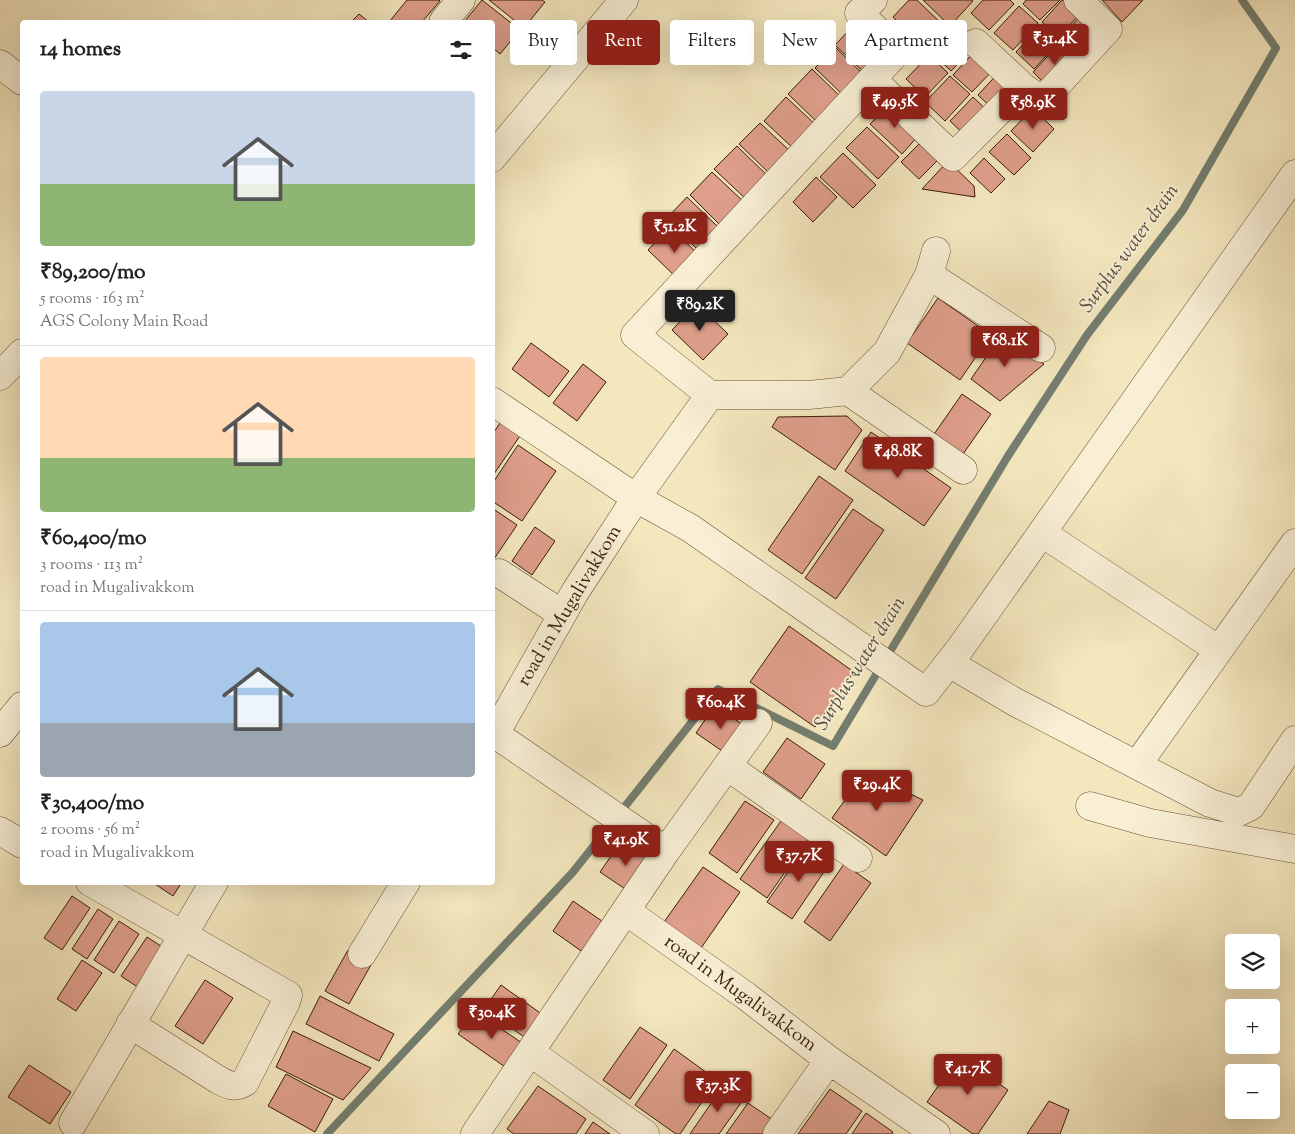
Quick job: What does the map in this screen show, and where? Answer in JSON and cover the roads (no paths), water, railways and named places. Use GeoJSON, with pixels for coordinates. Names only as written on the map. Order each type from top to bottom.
{"type":"FeatureCollection","features":[{"type":"Feature","properties":{"kind":"street"},"geometry":{"type":"LineString","coordinates":[[445,20],[461,0]]}},
{"type":"Feature","properties":{"kind":"street"},"geometry":{"type":"LineString","coordinates":[[495,154],[624,0]]}},
{"type":"Feature","properties":{"kind":"street"},"geometry":{"type":"LineString","coordinates":[[873,0],[860,13],[898,51],[635,335],[710,395],[809,395],[848,392],[963,470]]}},
{"type":"Feature","properties":{"kind":"street"},"geometry":{"type":"LineString","coordinates":[[976,43],[1023,87],[1042,101],[1108,29],[1078,0]]}},
{"type":"Feature","properties":{"kind":"street"},"geometry":{"type":"LineString","coordinates":[[872,79],[953,157],[1023,87]]}},
{"type":"Feature","properties":{"kind":"street"},"geometry":{"type":"LineString","coordinates":[[495,403],[636,498],[690,528],[926,692],[1287,201],[1295,174]]}},
{"type":"Feature","properties":{"kind":"street"},"geometry":{"type":"LineString","coordinates":[[848,392],[887,352],[933,263],[1041,348]]}},
{"type":"Feature","properties":{"kind":"street"},"geometry":{"type":"LineString","coordinates":[[0,376],[20,355]]}},
{"type":"Feature","properties":{"kind":"street","name":"road in Mugalivakkom"},"geometry":{"type":"LineString","coordinates":[[495,731],[562,614],[636,498],[710,395]]}},
{"type":"Feature","properties":{"kind":"street"},"geometry":{"type":"LineString","coordinates":[[1042,533],[1219,650]]}},
{"type":"Feature","properties":{"kind":"street"},"geometry":{"type":"LineString","coordinates":[[1137,765],[1295,543]]}},
{"type":"Feature","properties":{"kind":"street"},"geometry":{"type":"LineString","coordinates":[[499,573],[562,614]]}},
{"type":"Feature","properties":{"kind":"street"},"geometry":{"type":"LineString","coordinates":[[949,663],[1015,702],[1210,803],[1239,812],[1251,806],[1295,740]]}},
{"type":"Feature","properties":{"kind":"street"},"geometry":{"type":"LineString","coordinates":[[0,733],[20,708]]}},
{"type":"Feature","properties":{"kind":"street"},"geometry":{"type":"LineString","coordinates":[[475,1134],[666,851],[758,723]]}},
{"type":"Feature","properties":{"kind":"street","name":"road in Mugalivakkom"},"geometry":{"type":"LineString","coordinates":[[495,736],[666,851]]}},
{"type":"Feature","properties":{"kind":"street"},"geometry":{"type":"LineString","coordinates":[[727,766],[858,858]]}},
{"type":"Feature","properties":{"kind":"street"},"geometry":{"type":"LineString","coordinates":[[1090,806],[1150,823],[1295,849]]}},
{"type":"Feature","properties":{"kind":"street"},"geometry":{"type":"LineString","coordinates":[[0,831],[20,843]]}},
{"type":"Feature","properties":{"kind":"street"},"geometry":{"type":"LineString","coordinates":[[95,885],[288,995],[245,1082],[238,1086],[230,1086],[130,1024]]}},
{"type":"Feature","properties":{"kind":"street"},"geometry":{"type":"LineString","coordinates":[[73,1123],[212,885]]}},
{"type":"Feature","properties":{"kind":"street"},"geometry":{"type":"LineString","coordinates":[[362,954],[404,885]]}},
{"type":"Feature","properties":{"kind":"street","name":"road in Mugalivakkom"},"geometry":{"type":"LineString","coordinates":[[626,911],[746,996],[829,1060],[777,1134]]}},
{"type":"Feature","properties":{"kind":"street"},"geometry":{"type":"LineString","coordinates":[[530,1052],[645,1134]]}},
{"type":"Feature","properties":{"kind":"street"},"geometry":{"type":"LineString","coordinates":[[829,1060],[936,1134]]}},
{"type":"Feature","properties":{"kind":"waterway","name":"Surplus water drain"},"geometry":{"type":"LineString","coordinates":[[327,1134],[573,872],[718,689],[833,746],[1008,456],[1087,335],[1183,210],[1276,48],[1242,0]]}}]}
